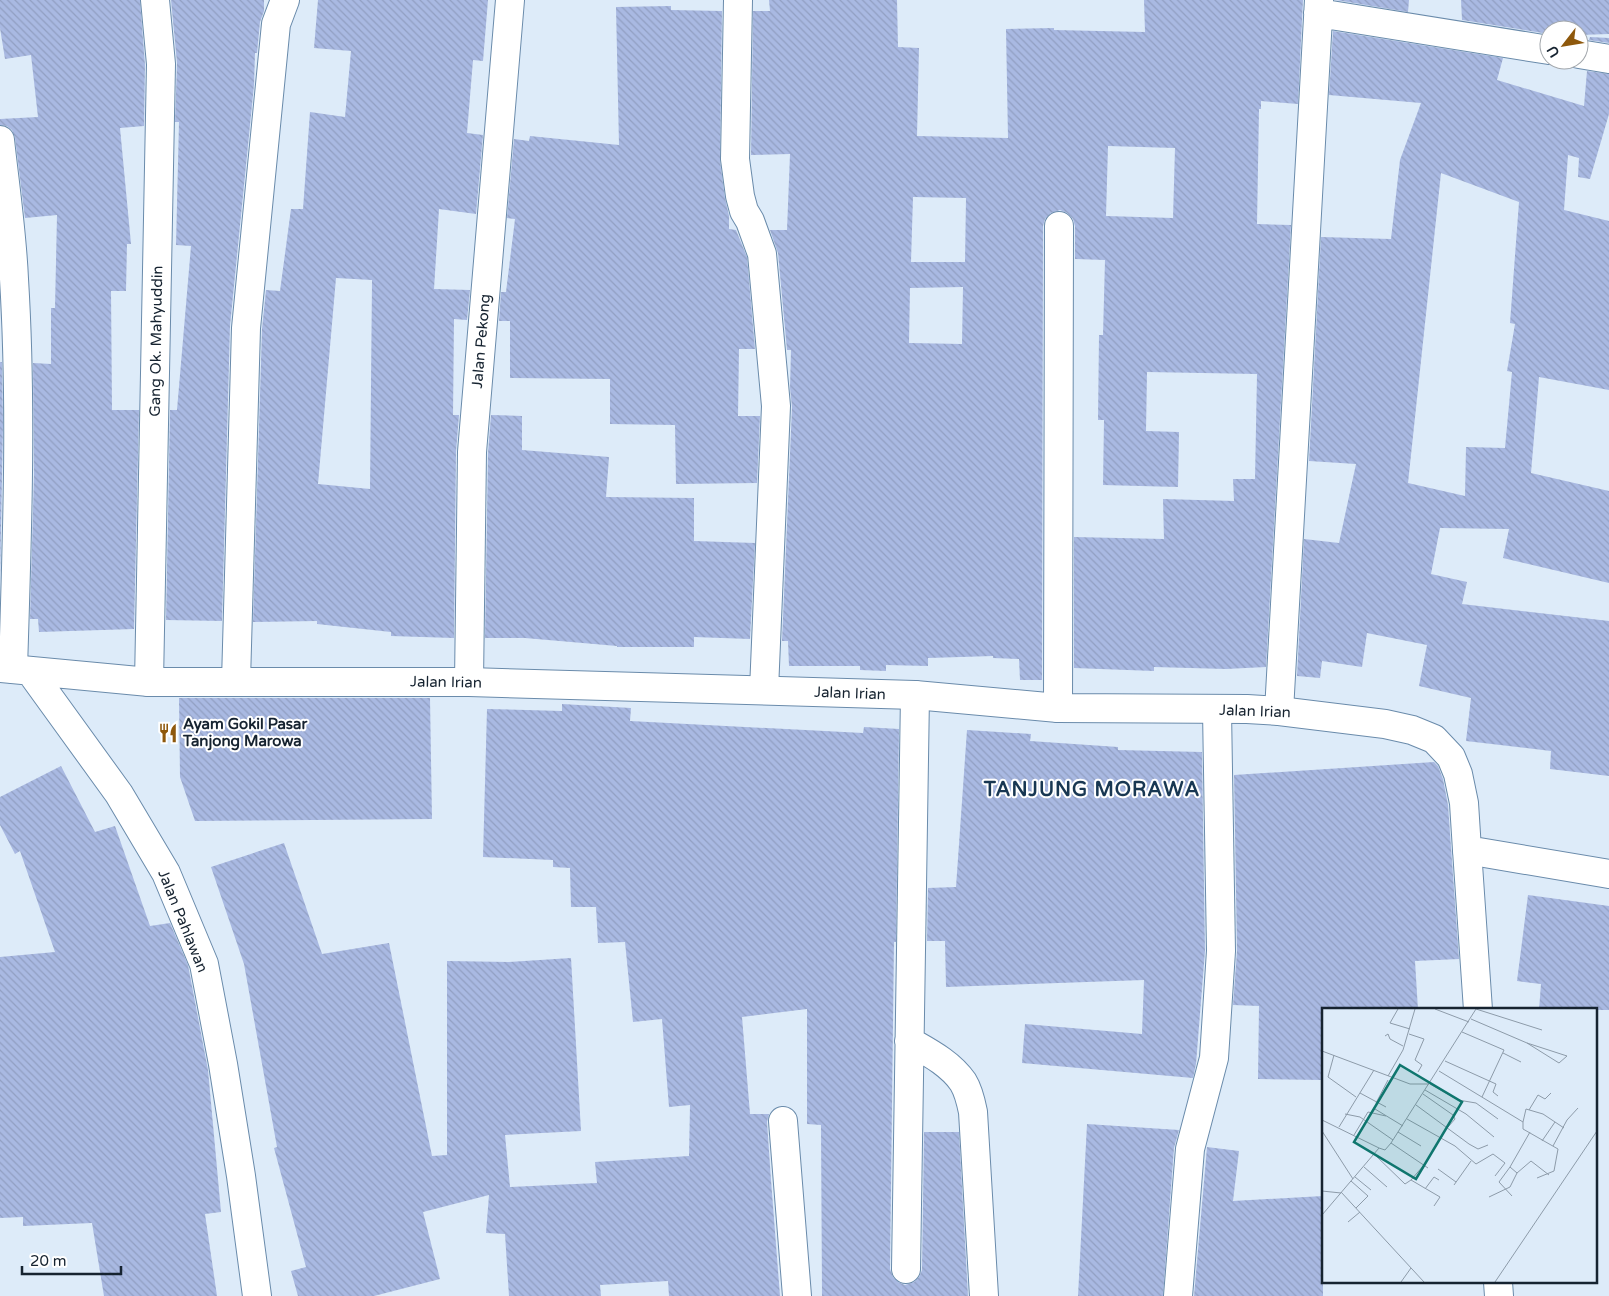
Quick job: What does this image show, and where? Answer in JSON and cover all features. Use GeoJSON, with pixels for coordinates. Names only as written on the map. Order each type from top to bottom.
{"type":"FeatureCollection","features":[{"type":"Feature","properties":{"kind":"street","name":"Gang Ok. Mahyuddin"},"geometry":{"type":"LineString","coordinates":[[149,682],[161,64],[155,0]]}},
{"type":"Feature","properties":{"kind":"street"},"geometry":{"type":"LineString","coordinates":[[236,681],[246,328],[276,24],[285,0]]}},
{"type":"Feature","properties":{"kind":"street","name":"Jalan Pekong"},"geometry":{"type":"LineString","coordinates":[[469,682],[472,452],[510,0]]}},
{"type":"Feature","properties":{"kind":"street"},"geometry":{"type":"LineString","coordinates":[[738,0],[735,159],[744,211],[750,221],[762,254],[776,406],[764,690]]}},
{"type":"Feature","properties":{"kind":"street"},"geometry":{"type":"LineString","coordinates":[[1279,711],[1318,6],[1539,48]]}},
{"type":"Feature","properties":{"kind":"street"},"geometry":{"type":"LineString","coordinates":[[1589,56],[1609,59]]}},
{"type":"Feature","properties":{"kind":"street"},"geometry":{"type":"LineString","coordinates":[[0,140],[14,278],[18,387],[19,492],[14,670]]}},
{"type":"Feature","properties":{"kind":"street"},"geometry":{"type":"LineString","coordinates":[[1058,708],[1059,226]]}},
{"type":"Feature","properties":{"kind":"street","name":"Jalan Irian"},"geometry":{"type":"LineString","coordinates":[[14,670],[149,682],[469,682],[915,695],[1058,708],[1279,711],[1385,724],[1412,730],[1434,739],[1451,757],[1458,774],[1464,803],[1478,1008]]}},
{"type":"Feature","properties":{"kind":"street","name":"Jalan Pahlawan"},"geometry":{"type":"LineString","coordinates":[[14,670],[119,794],[166,873],[204,964],[223,1064],[241,1176],[257,1296]]}},
{"type":"Feature","properties":{"kind":"street"},"geometry":{"type":"LineString","coordinates":[[906,1269],[915,695]]}},
{"type":"Feature","properties":{"kind":"street"},"geometry":{"type":"LineString","coordinates":[[1178,1296],[1190,1149],[1214,1058],[1220,970],[1217,710]]}},
{"type":"Feature","properties":{"kind":"street"},"geometry":{"type":"LineString","coordinates":[[1467,850],[1609,874]]}},
{"type":"Feature","properties":{"kind":"street"},"geometry":{"type":"LineString","coordinates":[[909,1041],[939,1058],[963,1082],[970,1099],[973,1112],[984,1296]]}},
{"type":"Feature","properties":{"kind":"street"},"geometry":{"type":"LineString","coordinates":[[783,1121],[797,1296]]}},
{"type":"Feature","properties":{"kind":"building"},"geometry":{"type":"Polygon","coordinates":[[[0,0],[140,0],[145,65],[144,126],[120,128],[131,244],[127,244],[126,291],[111,291],[112,410],[139,410],[134,629],[39,632],[38,619],[30,619],[34,474],[33,363],[51,364],[51,308],[55,308],[57,215],[25,218],[15,138],[12,130],[7,126],[0,125],[0,119],[38,117],[31,55],[5,59],[0,28],[0,0]]]}},
{"type":"Feature","properties":{"kind":"building"},"geometry":{"type":"Polygon","coordinates":[[[171,0],[264,0],[257,53],[255,53],[254,85],[230,326],[222,621],[166,620],[170,410],[177,410],[191,246],[176,245],[179,122],[175,122],[177,63],[171,0]]]}},
{"type":"Feature","properties":{"kind":"building"},"geometry":{"type":"Polygon","coordinates":[[[318,0],[488,0],[483,61],[473,60],[467,133],[483,135],[476,214],[439,209],[434,289],[470,290],[467,320],[454,319],[453,415],[459,415],[456,452],[454,638],[391,636],[391,632],[317,624],[317,621],[253,622],[262,329],[266,290],[280,291],[291,209],[303,209],[310,112],[345,117],[351,51],[314,48],[318,0]],[[336,278],[318,484],[370,489],[372,280],[336,278]]]}},
{"type":"Feature","properties":{"kind":"building"},"geometry":{"type":"Polygon","coordinates":[[[769,0],[897,0],[898,47],[919,48],[917,136],[1008,138],[1006,29],[1054,28],[1054,30],[1145,32],[1144,0],[1303,0],[1298,104],[1261,101],[1261,109],[1259,109],[1257,224],[1291,225],[1266,667],[1226,669],[1154,667],[1154,671],[1074,668],[1074,537],[1164,539],[1163,499],[1234,501],[1233,479],[1255,479],[1257,374],[1147,372],[1146,431],[1179,432],[1178,487],[1103,485],[1104,420],[1098,420],[1099,335],[1103,335],[1105,260],[1075,259],[1075,226],[1073,219],[1067,213],[1060,210],[1051,213],[1045,219],[1043,226],[1042,680],[1020,680],[1019,659],[993,658],[993,656],[928,658],[928,666],[886,665],[886,671],[860,670],[860,666],[789,666],[788,641],[782,641],[792,407],[790,388],[791,350],[787,350],[778,253],[770,230],[787,230],[790,154],[751,155],[753,11],[770,11],[769,0]],[[1108,146],[1106,216],[1173,218],[1175,148],[1108,146]],[[913,197],[911,262],[965,262],[966,198],[913,197]],[[963,287],[910,288],[909,343],[962,344],[963,287]]]}},
{"type":"Feature","properties":{"kind":"building"},"geometry":{"type":"Polygon","coordinates":[[[1336,0],[1409,0],[1408,12],[1336,0]]]}},
{"type":"Feature","properties":{"kind":"building"},"geometry":{"type":"Polygon","coordinates":[[[1461,0],[1609,0],[1609,34],[1589,35],[1589,20],[1539,20],[1539,32],[1462,20],[1461,0]]]}},
{"type":"Feature","properties":{"kind":"building"},"geometry":{"type":"Polygon","coordinates":[[[671,6],[671,10],[722,11],[720,161],[729,216],[729,229],[736,230],[747,257],[755,349],[739,349],[738,416],[760,416],[757,483],[676,484],[675,425],[610,424],[610,379],[510,378],[510,321],[499,321],[501,292],[506,292],[515,219],[507,218],[514,139],[529,141],[530,136],[619,145],[616,7],[671,6]]]}},
{"type":"Feature","properties":{"kind":"building"},"geometry":{"type":"Polygon","coordinates":[[[1333,31],[1503,58],[1497,80],[1584,106],[1587,71],[1609,74],[1609,114],[1590,179],[1578,177],[1579,158],[1568,155],[1564,210],[1609,221],[1609,390],[1539,377],[1531,473],[1609,491],[1609,583],[1503,558],[1509,529],[1440,528],[1431,574],[1467,582],[1462,604],[1609,621],[1609,776],[1550,769],[1551,751],[1466,741],[1471,698],[1419,686],[1427,645],[1367,633],[1362,667],[1322,661],[1320,678],[1297,676],[1304,539],[1339,543],[1356,464],[1309,461],[1321,237],[1391,239],[1400,160],[1421,103],[1329,95],[1333,31]],[[1441,173],[1408,483],[1465,496],[1466,447],[1505,448],[1512,372],[1507,371],[1515,324],[1510,323],[1519,202],[1441,173]]]}},
{"type":"Feature","properties":{"kind":"building"},"geometry":{"type":"Polygon","coordinates":[[[1590,37],[1609,38],[1609,43],[1589,40],[1590,37]]]}},
{"type":"Feature","properties":{"kind":"building"},"geometry":{"type":"Polygon","coordinates":[[[0,362],[2,362],[3,425],[0,583],[0,362]]]}},
{"type":"Feature","properties":{"kind":"building"},"geometry":{"type":"Polygon","coordinates":[[[491,415],[522,416],[522,450],[609,457],[606,497],[694,498],[694,541],[755,543],[750,639],[694,637],[694,647],[617,647],[525,638],[485,638],[488,453],[491,415]]]}},
{"type":"Feature","properties":{"kind":"building"},"geometry":{"type":"Polygon","coordinates":[[[179,698],[430,698],[432,819],[195,821],[180,777],[179,698]]]}},
{"type":"Feature","properties":{"kind":"building"},"geometry":{"type":"Polygon","coordinates":[[[562,704],[631,708],[630,721],[863,733],[864,727],[899,729],[890,1269],[893,1277],[905,1285],[914,1282],[922,1270],[924,1132],[959,1132],[968,1296],[822,1296],[821,1125],[807,1124],[807,1009],[742,1017],[750,1114],[769,1114],[767,1122],[780,1296],[669,1296],[668,1281],[600,1285],[601,1296],[509,1296],[505,1234],[486,1233],[489,1195],[423,1212],[440,1279],[374,1296],[298,1296],[291,1271],[306,1267],[274,1148],[277,1147],[244,964],[211,867],[284,843],[322,954],[389,943],[432,1156],[447,1155],[447,961],[509,962],[571,958],[581,1131],[505,1135],[510,1187],[597,1183],[595,1162],[689,1156],[690,1105],[669,1107],[662,1019],[633,1022],[625,942],[598,943],[596,907],[571,907],[570,868],[553,867],[553,860],[483,857],[487,709],[562,711],[562,704]]]}},
{"type":"Feature","properties":{"kind":"building"},"geometry":{"type":"Polygon","coordinates":[[[967,730],[1031,734],[1030,741],[1118,747],[1118,750],[1202,752],[1205,951],[1196,1064],[1193,1078],[1022,1063],[1025,1024],[1142,1034],[1144,980],[946,987],[945,941],[927,941],[928,888],[956,887],[967,730]]]}},
{"type":"Feature","properties":{"kind":"building"},"geometry":{"type":"Polygon","coordinates":[[[1434,762],[1438,766],[1443,779],[1448,805],[1459,959],[1415,961],[1418,1008],[1322,1008],[1322,1080],[1258,1079],[1259,1006],[1233,1005],[1237,951],[1234,775],[1434,762]]]}},
{"type":"Feature","properties":{"kind":"building"},"geometry":{"type":"Polygon","coordinates":[[[61,766],[95,832],[115,826],[150,926],[170,923],[188,965],[208,1070],[221,1212],[205,1214],[217,1296],[104,1296],[92,1223],[23,1226],[23,1217],[0,1218],[0,957],[55,952],[20,851],[15,854],[0,825],[0,797],[61,766]]]}},
{"type":"Feature","properties":{"kind":"building"},"geometry":{"type":"Polygon","coordinates":[[[1528,895],[1609,906],[1609,1010],[1596,1010],[1596,1008],[1539,1008],[1541,984],[1517,981],[1528,895]]]}},
{"type":"Feature","properties":{"kind":"building"},"geometry":{"type":"Polygon","coordinates":[[[1087,1124],[1179,1130],[1174,1148],[1163,1296],[1078,1296],[1087,1124]]]}},
{"type":"Feature","properties":{"kind":"building"},"geometry":{"type":"Polygon","coordinates":[[[1207,1147],[1239,1151],[1233,1201],[1322,1196],[1323,1296],[1194,1296],[1207,1147]]]}},
{"type":"Feature","properties":{"kind":"place","name":"Ayam Gokil Pasar Tanjong Marowa"},"geometry":{"type":"Point","coordinates":[168,733]}},
{"type":"Feature","properties":{"kind":"district","name":"TANJUNG MORAWA"},"geometry":{"type":"Point","coordinates":[1092,790]}}]}
